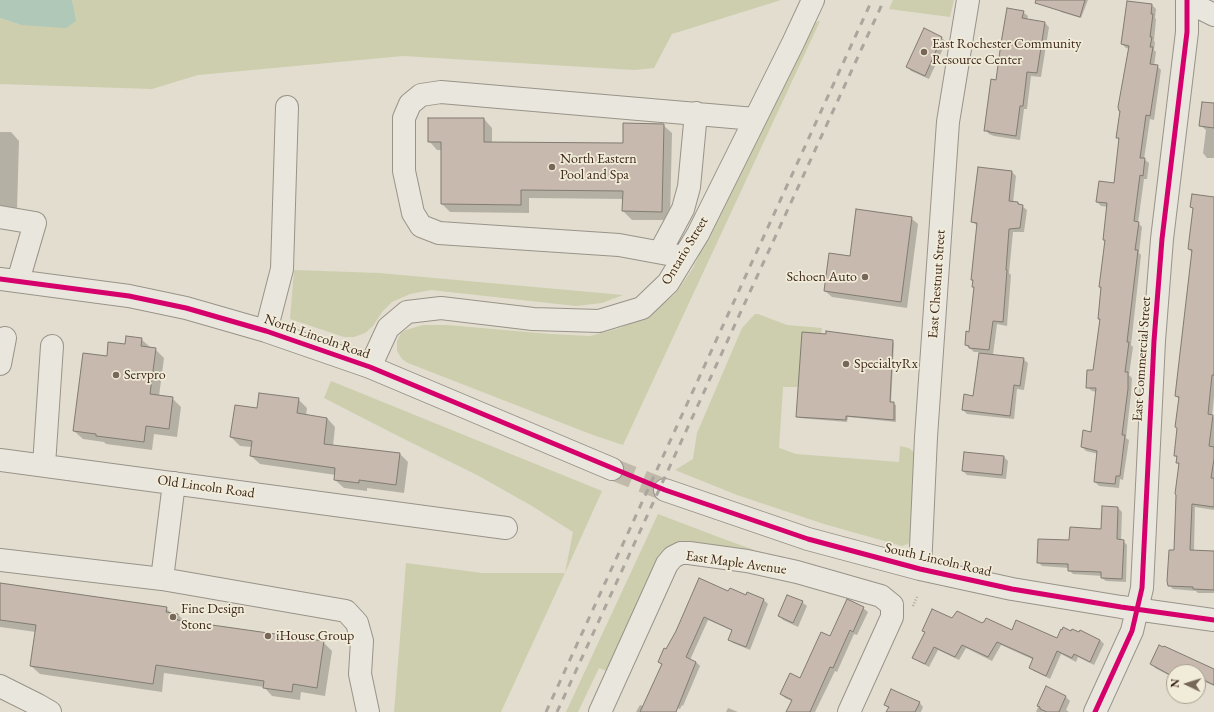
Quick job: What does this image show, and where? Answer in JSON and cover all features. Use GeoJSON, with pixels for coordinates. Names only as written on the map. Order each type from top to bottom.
{"type":"FeatureCollection","features":[{"type":"Feature","properties":{"kind":"street","name":"Ontario Street"},"geometry":{"type":"LineString","coordinates":[[370,367],[388,328],[407,312],[441,308],[533,318],[599,321],[642,308],[668,283],[698,234],[813,0]]}},
{"type":"Feature","properties":{"kind":"street","name":"East Chestnut Street"},"geometry":{"type":"LineString","coordinates":[[920,569],[926,437],[948,122],[968,0]]}},
{"type":"Feature","properties":{"kind":"street","name":"East Commercial Street"},"geometry":{"type":"LineString","coordinates":[[1096,712],[1129,636],[1142,588],[1154,334],[1162,239],[1187,32],[1187,0]]}},
{"type":"Feature","properties":{"kind":"street"},"geometry":{"type":"LineString","coordinates":[[1192,0],[1214,15]]}},
{"type":"Feature","properties":{"kind":"street"},"geometry":{"type":"LineString","coordinates":[[684,257],[619,245],[439,233],[421,226],[413,213],[404,171],[404,118],[410,104],[421,95],[441,92],[755,119]]}},
{"type":"Feature","properties":{"kind":"street"},"geometry":{"type":"LineString","coordinates":[[266,330],[282,269],[287,107]]}},
{"type":"Feature","properties":{"kind":"street"},"geometry":{"type":"LineString","coordinates":[[660,252],[683,209],[689,187],[696,113]]}},
{"type":"Feature","properties":{"kind":"street"},"geometry":{"type":"LineString","coordinates":[[0,217],[35,223],[9,280]]}},
{"type":"Feature","properties":{"kind":"street","name":"North Lincoln Road"},"geometry":{"type":"LineString","coordinates":[[9,280],[129,296],[186,308],[266,330],[370,367],[612,469]]}},
{"type":"Feature","properties":{"kind":"street"},"geometry":{"type":"LineString","coordinates":[[0,364],[5,338]]}},
{"type":"Feature","properties":{"kind":"street"},"geometry":{"type":"LineString","coordinates":[[44,465],[52,346]]}},
{"type":"Feature","properties":{"kind":"street","name":"Old Lincoln Road"},"geometry":{"type":"LineString","coordinates":[[0,460],[506,528]]}},
{"type":"Feature","properties":{"kind":"street"},"geometry":{"type":"LineString","coordinates":[[162,579],[174,483]]}},
{"type":"Feature","properties":{"kind":"street","name":"South Lincoln Road"},"geometry":{"type":"LineString","coordinates":[[665,490],[808,539],[920,569],[1012,589],[1137,610],[1214,620]]}},
{"type":"Feature","properties":{"kind":"street","name":"East Maple Avenue"},"geometry":{"type":"LineString","coordinates":[[600,712],[667,564],[673,557],[681,553],[747,562],[797,572],[881,596],[902,606]]}},
{"type":"Feature","properties":{"kind":"street"},"geometry":{"type":"LineString","coordinates":[[0,560],[162,579],[346,611],[357,623],[362,641],[360,674],[368,712]]}},
{"type":"Feature","properties":{"kind":"street"},"geometry":{"type":"LineString","coordinates":[[849,712],[892,617],[902,606]]}},
{"type":"Feature","properties":{"kind":"street"},"geometry":{"type":"LineString","coordinates":[[0,686],[50,712]]}},
{"type":"Feature","properties":{"kind":"path"},"geometry":{"type":"LineString","coordinates":[[902,606],[918,595]]}},
{"type":"Feature","properties":{"kind":"shaded area"},"geometry":{"type":"Polygon","coordinates":[[[0,0],[72,0],[76,21],[66,28],[21,25],[0,18],[0,0]]]}},
{"type":"Feature","properties":{"kind":"shaded area"},"geometry":{"type":"Polygon","coordinates":[[[72,0],[781,0],[672,34],[654,68],[635,70],[403,56],[198,75],[152,89],[0,84],[0,18],[21,25],[73,5],[72,0]]]}},
{"type":"Feature","properties":{"kind":"shaded area"},"geometry":{"type":"Polygon","coordinates":[[[893,0],[954,0],[950,17],[889,9],[893,0]]]}},
{"type":"Feature","properties":{"kind":"shaded area"},"geometry":{"type":"Polygon","coordinates":[[[820,21],[623,445],[593,435],[408,363],[402,359],[397,351],[397,341],[401,333],[423,325],[447,325],[590,336],[620,328],[650,314],[675,294],[693,268],[795,46],[812,23],[820,21]]]}},
{"type":"Feature","properties":{"kind":"shaded area"},"geometry":{"type":"Polygon","coordinates":[[[294,270],[379,273],[623,295],[602,303],[576,306],[431,290],[410,294],[392,302],[382,312],[373,326],[365,333],[354,337],[344,337],[290,319],[294,270]]]}},
{"type":"Feature","properties":{"kind":"shaded area"},"geometry":{"type":"Polygon","coordinates":[[[755,314],[787,325],[822,328],[821,334],[802,332],[798,387],[783,387],[779,448],[796,454],[899,462],[900,446],[909,448],[915,453],[910,540],[908,544],[902,546],[824,524],[737,495],[675,470],[693,459],[697,433],[742,328],[755,314]]]}},
{"type":"Feature","properties":{"kind":"shaded area"},"geometry":{"type":"Polygon","coordinates":[[[331,381],[602,491],[565,573],[573,532],[532,506],[477,475],[324,398],[331,381]]]}},
{"type":"Feature","properties":{"kind":"shaded area"},"geometry":{"type":"Polygon","coordinates":[[[658,514],[779,559],[679,547],[609,672],[599,668],[578,712],[566,712],[658,514]]]}},
{"type":"Feature","properties":{"kind":"shaded area"},"geometry":{"type":"Polygon","coordinates":[[[406,563],[482,573],[565,573],[501,712],[394,712],[406,563]]]}},
{"type":"Feature","properties":{"kind":"building"},"geometry":{"type":"Polygon","coordinates":[[[1036,0],[1085,0],[1080,17],[1035,3],[1036,0]]]}},
{"type":"Feature","properties":{"kind":"building"},"geometry":{"type":"Polygon","coordinates":[[[1127,1],[1152,4],[1151,14],[1153,14],[1150,37],[1152,37],[1150,47],[1153,47],[1150,64],[1158,65],[1150,116],[1146,115],[1140,158],[1145,158],[1143,176],[1140,175],[1134,221],[1139,222],[1135,250],[1138,250],[1127,342],[1129,342],[1125,372],[1128,372],[1128,389],[1122,435],[1125,435],[1120,476],[1116,476],[1115,484],[1094,482],[1097,451],[1081,447],[1083,430],[1091,432],[1096,388],[1086,388],[1087,370],[1093,370],[1100,319],[1098,319],[1101,287],[1099,287],[1105,240],[1103,240],[1107,203],[1096,202],[1099,181],[1114,183],[1119,138],[1116,138],[1120,111],[1118,107],[1129,46],[1121,44],[1127,1]]]}},
{"type":"Feature","properties":{"kind":"building"},"geometry":{"type":"Polygon","coordinates":[[[1007,8],[1024,11],[1022,18],[1045,22],[1037,73],[1027,72],[1023,106],[1020,106],[1016,136],[984,131],[991,79],[996,80],[1007,8]]]}},
{"type":"Feature","properties":{"kind":"building","name":"East Rochester Community Resource Center"},"geometry":{"type":"Polygon","coordinates":[[[924,28],[942,37],[925,76],[906,67],[924,28]]]}},
{"type":"Feature","properties":{"kind":"building"},"geometry":{"type":"Polygon","coordinates":[[[1202,102],[1214,103],[1214,128],[1199,126],[1202,102]]]}},
{"type":"Feature","properties":{"kind":"building","name":"North Eastern Pool and Spa"},"geometry":{"type":"Polygon","coordinates":[[[428,118],[484,118],[484,142],[623,143],[623,123],[664,124],[662,212],[622,211],[623,191],[521,190],[521,205],[441,204],[441,142],[428,142],[428,118]]]}},
{"type":"Feature","properties":{"kind":"building"},"geometry":{"type":"Polygon","coordinates":[[[978,167],[1012,171],[1009,201],[1018,202],[1018,204],[1023,205],[1020,228],[1009,229],[1003,322],[993,321],[989,350],[969,348],[969,346],[965,345],[966,331],[969,332],[974,287],[972,287],[973,280],[971,280],[977,223],[971,222],[978,167]]]}},
{"type":"Feature","properties":{"kind":"building"},"geometry":{"type":"Polygon","coordinates":[[[1192,194],[1214,197],[1214,375],[1212,375],[1208,414],[1213,415],[1209,446],[1214,447],[1211,478],[1214,478],[1214,507],[1192,504],[1190,550],[1214,551],[1214,590],[1168,586],[1167,581],[1169,550],[1174,550],[1175,494],[1179,463],[1176,463],[1177,456],[1174,456],[1177,428],[1175,427],[1179,397],[1175,396],[1192,250],[1188,249],[1193,208],[1190,207],[1192,194]]]}},
{"type":"Feature","properties":{"kind":"building"},"geometry":{"type":"Polygon","coordinates":[[[856,209],[912,217],[901,302],[824,291],[829,253],[850,256],[856,209]]]}},
{"type":"Feature","properties":{"kind":"building","name":"SpecialtyRx"},"geometry":{"type":"Polygon","coordinates":[[[826,331],[893,340],[890,402],[894,402],[894,420],[846,416],[846,420],[796,417],[802,332],[826,334],[826,331]]]}},
{"type":"Feature","properties":{"kind":"building","name":"Servpro"},"geometry":{"type":"Polygon","coordinates":[[[126,336],[142,338],[141,346],[156,348],[150,394],[173,397],[169,429],[146,426],[144,442],[96,436],[96,434],[73,431],[83,353],[107,356],[108,342],[125,344],[126,336]]]}},
{"type":"Feature","properties":{"kind":"building"},"geometry":{"type":"Polygon","coordinates":[[[979,353],[1024,358],[1020,386],[1014,385],[1010,416],[962,410],[964,394],[973,396],[979,353]]]}},
{"type":"Feature","properties":{"kind":"building"},"geometry":{"type":"Polygon","coordinates":[[[259,393],[299,398],[297,413],[327,418],[324,444],[400,453],[396,485],[359,480],[359,483],[334,480],[335,468],[250,456],[252,441],[230,437],[235,405],[257,408],[259,393]]]}},
{"type":"Feature","properties":{"kind":"building"},"geometry":{"type":"Polygon","coordinates":[[[964,452],[1004,456],[1002,475],[962,471],[964,452]]]}},
{"type":"Feature","properties":{"kind":"building"},"geometry":{"type":"Polygon","coordinates":[[[1102,506],[1118,507],[1117,539],[1124,540],[1122,579],[1101,578],[1101,572],[1068,571],[1068,564],[1037,563],[1038,539],[1069,540],[1070,527],[1101,529],[1102,506]]]}},
{"type":"Feature","properties":{"kind":"building"},"geometry":{"type":"Polygon","coordinates":[[[699,578],[728,591],[730,588],[746,595],[747,592],[764,599],[746,647],[728,640],[732,630],[704,617],[686,657],[696,662],[676,712],[640,712],[662,664],[658,662],[664,648],[666,649],[676,631],[699,578]]]}},
{"type":"Feature","properties":{"kind":"building"},"geometry":{"type":"Polygon","coordinates":[[[0,583],[167,607],[166,612],[178,614],[177,620],[324,641],[317,688],[293,684],[292,692],[263,688],[264,681],[156,665],[153,684],[30,666],[36,625],[0,620],[0,583]]]}},
{"type":"Feature","properties":{"kind":"building"},"geometry":{"type":"Polygon","coordinates":[[[787,595],[803,601],[793,623],[778,616],[787,595]]]}},
{"type":"Feature","properties":{"kind":"building"},"geometry":{"type":"Polygon","coordinates":[[[847,599],[864,607],[853,632],[850,630],[833,668],[830,667],[810,712],[786,712],[792,700],[780,694],[790,673],[800,678],[821,632],[830,636],[847,599]]]}},
{"type":"Feature","properties":{"kind":"building"},"geometry":{"type":"Polygon","coordinates":[[[932,609],[952,618],[957,611],[982,623],[986,618],[1012,630],[1016,620],[1057,638],[1063,627],[1071,631],[1072,629],[1079,632],[1080,630],[1100,640],[1090,662],[1074,654],[1072,658],[1057,651],[1046,676],[1029,668],[1033,658],[997,642],[988,657],[962,645],[955,657],[934,647],[925,664],[912,658],[925,632],[922,631],[932,609]]]}},
{"type":"Feature","properties":{"kind":"building"},"geometry":{"type":"Polygon","coordinates":[[[1159,645],[1203,664],[1166,664],[1166,673],[1150,664],[1159,645]]]}},
{"type":"Feature","properties":{"kind":"building"},"geometry":{"type":"Polygon","coordinates":[[[1206,665],[1214,669],[1214,685],[1206,681],[1206,665]]]}},
{"type":"Feature","properties":{"kind":"building"},"geometry":{"type":"Polygon","coordinates":[[[1046,686],[1066,696],[1059,712],[1047,712],[1037,706],[1046,686]]]}},
{"type":"Feature","properties":{"kind":"building"},"geometry":{"type":"Polygon","coordinates":[[[891,689],[920,702],[915,712],[886,712],[889,707],[884,705],[891,689]]]}},
{"type":"Feature","properties":{"kind":"tunnel"},"geometry":{"type":"LineString","coordinates":[[612,469],[665,490]]}},
{"type":"Feature","properties":{"kind":"railway"},"geometry":{"type":"LineString","coordinates":[[546,712],[872,0]]}},
{"type":"Feature","properties":{"kind":"railway"},"geometry":{"type":"LineString","coordinates":[[557,712],[884,0]]}},
{"type":"Feature","properties":{"kind":"cycle path"},"geometry":{"type":"LineString","coordinates":[[1095,712],[1132,631],[1142,588],[1154,341],[1162,239],[1187,32],[1187,0]]}},
{"type":"Feature","properties":{"kind":"cycle path"},"geometry":{"type":"LineString","coordinates":[[0,279],[129,296],[186,308],[266,331],[370,367],[665,490],[808,539],[920,569],[1012,589],[1121,607],[1214,620]]}},
{"type":"Feature","properties":{"kind":"place","name":"East Rochester Community Resource Center"},"geometry":{"type":"Point","coordinates":[924,52]}},
{"type":"Feature","properties":{"kind":"place","name":"North Eastern Pool and Spa"},"geometry":{"type":"Point","coordinates":[552,167]}},
{"type":"Feature","properties":{"kind":"place","name":"Schoen Auto"},"geometry":{"type":"Point","coordinates":[865,277]}},
{"type":"Feature","properties":{"kind":"place","name":"SpecialtyRx"},"geometry":{"type":"Point","coordinates":[846,364]}},
{"type":"Feature","properties":{"kind":"place","name":"Servpro"},"geometry":{"type":"Point","coordinates":[116,375]}},
{"type":"Feature","properties":{"kind":"place","name":"Fine Design Stone"},"geometry":{"type":"Point","coordinates":[173,617]}},
{"type":"Feature","properties":{"kind":"place","name":"iHouse Group"},"geometry":{"type":"Point","coordinates":[268,636]}}]}
